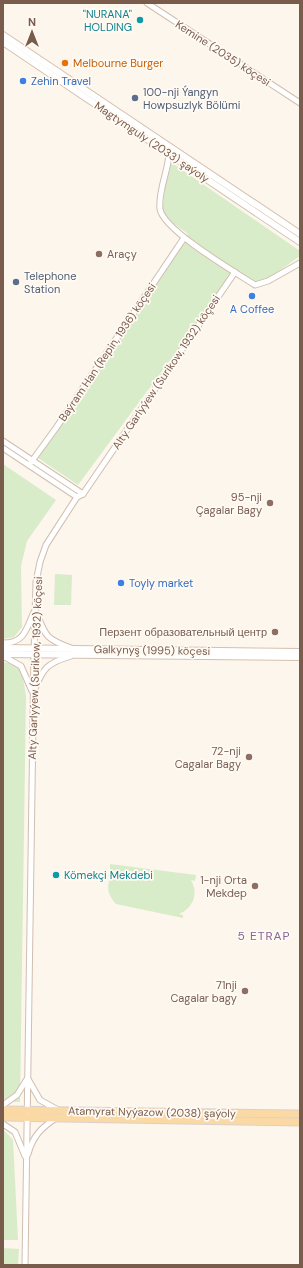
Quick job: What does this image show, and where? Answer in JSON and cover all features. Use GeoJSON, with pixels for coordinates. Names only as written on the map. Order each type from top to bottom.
{"type":"FeatureCollection","features":[{"type":"Feature","properties":{"kind":"main road","name":"Magtymguly (2033) şaýoly"},"geometry":{"type":"LineString","coordinates":[[3,35],[300,242]]}},
{"type":"Feature","properties":{"kind":"main road","name":"Magtymguly (2033) şaýoly"},"geometry":{"type":"LineString","coordinates":[[3,42],[300,234]]}},
{"type":"Feature","properties":{"kind":"main road","name":"Galkynyş (1995) köçesi"},"geometry":{"type":"LineString","coordinates":[[3,648],[34,651],[300,657]]}},
{"type":"Feature","properties":{"kind":"main road","name":"Galkynyş (1995) köçesi"},"geometry":{"type":"LineString","coordinates":[[3,655],[34,651]]}},
{"type":"Feature","properties":{"kind":"main road","name":"Galkynyş (1995) köçesi"},"geometry":{"type":"LineString","coordinates":[[76,652],[300,652]]}},
{"type":"Feature","properties":{"kind":"main road","name":"Atamyrat Nyýazow (2038) şaýoly"},"geometry":{"type":"LineString","coordinates":[[3,1110],[56,1118],[300,1122]]}},
{"type":"Feature","properties":{"kind":"main road","name":"Atamyrat Nyýazow (2038) şaýoly"},"geometry":{"type":"LineString","coordinates":[[3,1117],[60,1111],[300,1114]]}},
{"type":"Feature","properties":{"kind":"street","name":"Kemine (2035) köçesi"},"geometry":{"type":"LineString","coordinates":[[147,3],[300,103]]}},
{"type":"Feature","properties":{"kind":"street"},"geometry":{"type":"LineString","coordinates":[[171,152],[160,199],[160,210],[165,221],[184,238],[255,284],[268,281],[300,264]]}},
{"type":"Feature","properties":{"kind":"street","name":"Baýram Han (Repin, 1936) köçesi"},"geometry":{"type":"LineString","coordinates":[[30,463],[184,238]]}},
{"type":"Feature","properties":{"kind":"street","name":"Alty Garlyýew (Surikow, 1932) köçesi"},"geometry":{"type":"LineString","coordinates":[[25,1265],[26,1114],[36,582],[43,552],[77,497],[83,494],[235,272]]}},
{"type":"Feature","properties":{"kind":"street"},"geometry":{"type":"LineString","coordinates":[[3,442],[77,497]]}},
{"type":"Feature","properties":{"kind":"street"},"geometry":{"type":"LineString","coordinates":[[3,448],[83,494]]}},
{"type":"Feature","properties":{"kind":"street"},"geometry":{"type":"LineString","coordinates":[[3,643],[14,642],[21,638],[35,609]]}},
{"type":"Feature","properties":{"kind":"street"},"geometry":{"type":"LineString","coordinates":[[35,609],[48,637],[54,642],[76,652]]}},
{"type":"Feature","properties":{"kind":"street"},"geometry":{"type":"LineString","coordinates":[[33,693],[42,672],[46,667],[59,659],[76,652]]}},
{"type":"Feature","properties":{"kind":"street"},"geometry":{"type":"LineString","coordinates":[[3,655],[21,666],[33,693]]}},
{"type":"Feature","properties":{"kind":"street"},"geometry":{"type":"LineString","coordinates":[[3,1105],[17,1095],[27,1078],[40,1100],[60,1111]]}},
{"type":"Feature","properties":{"kind":"street","name":"Atamyrat Nyýazow (2038) şaýoly"},"geometry":{"type":"LineString","coordinates":[[26,1160],[31,1142],[35,1135],[41,1128],[56,1118]]}},
{"type":"Feature","properties":{"kind":"street","name":"Alty Garlyýew (Surikow, 1932) köçesi"},"geometry":{"type":"LineString","coordinates":[[3,1124],[15,1132],[26,1160]]}},
{"type":"Feature","properties":{"kind":"green space"},"geometry":{"type":"Polygon","coordinates":[[[168,160],[300,251],[300,256],[261,284],[235,272],[78,485],[35,456],[188,234],[162,215],[168,160]]]}},
{"type":"Feature","properties":{"kind":"green space"},"geometry":{"type":"Polygon","coordinates":[[[3,464],[56,500],[27,541],[21,566],[22,627],[14,637],[3,639],[3,464]]]}},
{"type":"Feature","properties":{"kind":"green space"},"geometry":{"type":"Polygon","coordinates":[[[55,574],[72,575],[71,605],[54,605],[55,574]]]}},
{"type":"Feature","properties":{"kind":"green space"},"geometry":{"type":"Polygon","coordinates":[[[3,662],[13,664],[22,671],[26,696],[20,1102],[3,1102],[3,662]]]}},
{"type":"Feature","properties":{"kind":"green space"},"geometry":{"type":"Polygon","coordinates":[[[110,864],[196,875],[195,881],[191,880],[194,890],[193,900],[188,908],[179,914],[183,915],[183,918],[116,904],[110,896],[108,888],[110,879],[116,871],[110,870],[110,864]]]}},
{"type":"Feature","properties":{"kind":"green space"},"geometry":{"type":"Polygon","coordinates":[[[3,1129],[13,1140],[18,1240],[3,1240],[3,1129]]]}},
{"type":"Feature","properties":{"kind":"green space"},"geometry":{"type":"Polygon","coordinates":[[[3,1248],[19,1249],[18,1265],[3,1265],[3,1248]]]}},
{"type":"Feature","properties":{"kind":"place","name":"\"NURANA\" HOLDING"},"geometry":{"type":"Point","coordinates":[140,20]}},
{"type":"Feature","properties":{"kind":"place","name":"Melbourne Burger"},"geometry":{"type":"Point","coordinates":[65,63]}},
{"type":"Feature","properties":{"kind":"place","name":"Zehin Travel"},"geometry":{"type":"Point","coordinates":[23,81]}},
{"type":"Feature","properties":{"kind":"place","name":"100-nji Ýangyn Howpsuzlyk Bölümi"},"geometry":{"type":"Point","coordinates":[135,98]}},
{"type":"Feature","properties":{"kind":"place","name":"Araçy"},"geometry":{"type":"Point","coordinates":[99,254]}},
{"type":"Feature","properties":{"kind":"place","name":"Telephone Station"},"geometry":{"type":"Point","coordinates":[16,282]}},
{"type":"Feature","properties":{"kind":"place","name":"A Coffee"},"geometry":{"type":"Point","coordinates":[252,296]}},
{"type":"Feature","properties":{"kind":"place","name":"95-nji Çagalar Bagy"},"geometry":{"type":"Point","coordinates":[270,503]}},
{"type":"Feature","properties":{"kind":"place","name":"Toyly market"},"geometry":{"type":"Point","coordinates":[121,583]}},
{"type":"Feature","properties":{"kind":"place","name":"Перзент образовательный центр"},"geometry":{"type":"Point","coordinates":[275,632]}},
{"type":"Feature","properties":{"kind":"place","name":"72-nji Cagalar Bagy"},"geometry":{"type":"Point","coordinates":[249,757]}},
{"type":"Feature","properties":{"kind":"place","name":"Kömekçi Mekdebi"},"geometry":{"type":"Point","coordinates":[56,875]}},
{"type":"Feature","properties":{"kind":"place","name":"1-nji Orta Mekdep"},"geometry":{"type":"Point","coordinates":[255,886]}},
{"type":"Feature","properties":{"kind":"place","name":"71nji Cagalar bagy"},"geometry":{"type":"Point","coordinates":[245,991]}},
{"type":"Feature","properties":{"kind":"district","name":"5 ETRAP"},"geometry":{"type":"Point","coordinates":[264,936]}}]}
